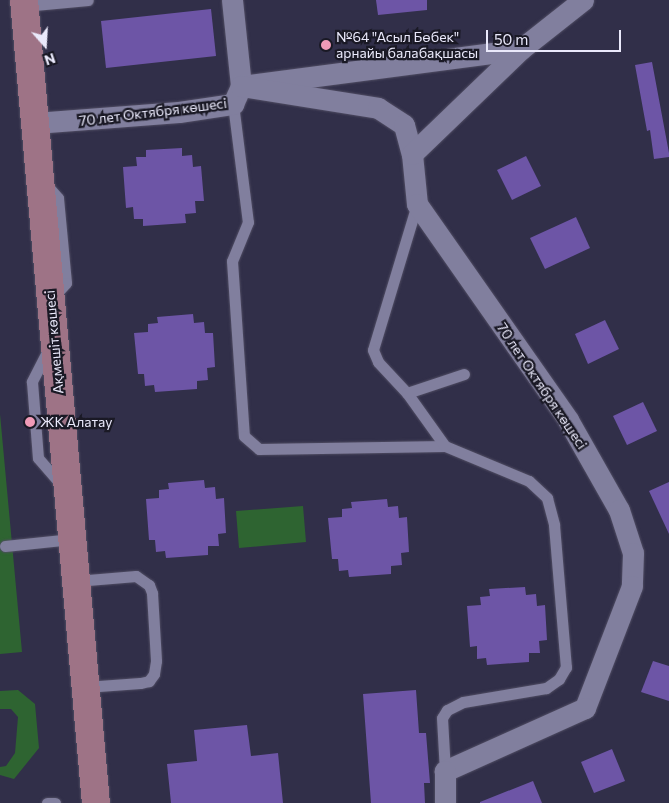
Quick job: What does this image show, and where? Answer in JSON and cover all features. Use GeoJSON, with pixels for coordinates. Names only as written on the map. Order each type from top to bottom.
{"type":"FeatureCollection","features":[{"type":"Feature","properties":{"kind":"main road","name":"Ақмешіт көшесі"},"geometry":{"type":"LineString","coordinates":[[24,3],[96,803]]}},
{"type":"Feature","properties":{"kind":"street"},"geometry":{"type":"LineString","coordinates":[[232,0],[237,95],[521,49]]}},
{"type":"Feature","properties":{"kind":"street"},"geometry":{"type":"LineString","coordinates":[[412,154],[521,49],[583,0]]}},
{"type":"Feature","properties":{"kind":"street","name":"70 лет Октября көшесі"},"geometry":{"type":"LineString","coordinates":[[35,123],[179,112],[237,95],[378,108],[404,125],[412,154],[417,204],[568,420],[619,510],[634,552],[632,586],[585,708],[445,771]]}},
{"type":"Feature","properties":{"kind":"street"},"geometry":{"type":"LineString","coordinates":[[445,771],[445,803]]}},
{"type":"Feature","properties":{"kind":"lane"},"geometry":{"type":"LineString","coordinates":[[24,3],[88,0]]}},
{"type":"Feature","properties":{"kind":"lane"},"geometry":{"type":"LineString","coordinates":[[237,95],[248,222],[232,261],[244,436],[259,449],[445,446],[529,482],[548,498],[554,525],[566,667],[560,679],[546,688],[463,702],[446,710],[442,718],[445,771]]}},
{"type":"Feature","properties":{"kind":"lane"},"geometry":{"type":"LineString","coordinates":[[417,204],[373,350],[378,362],[408,393],[445,446]]}},
{"type":"Feature","properties":{"kind":"lane"},"geometry":{"type":"LineString","coordinates":[[408,393],[464,374]]}},
{"type":"Feature","properties":{"kind":"lane"},"geometry":{"type":"LineString","coordinates":[[5,546],[72,540]]}},
{"type":"Feature","properties":{"kind":"lane"},"geometry":{"type":"LineString","coordinates":[[76,580],[136,576],[149,584],[152,593],[156,661],[154,674],[149,681],[140,683],[85,687]]}},
{"type":"Feature","properties":{"kind":"lane"},"geometry":{"type":"LineString","coordinates":[[47,803],[55,803]]}},
{"type":"Feature","properties":{"kind":"green space"},"geometry":{"type":"Polygon","coordinates":[[[0,414],[22,652],[0,654],[0,414]]]}},
{"type":"Feature","properties":{"kind":"green space"},"geometry":{"type":"Polygon","coordinates":[[[303,506],[306,542],[239,548],[236,511],[303,506]]]}},
{"type":"Feature","properties":{"kind":"green space"},"geometry":{"type":"Polygon","coordinates":[[[18,690],[35,704],[39,748],[14,779],[0,775],[0,767],[6,766],[15,753],[18,717],[11,709],[0,709],[0,691],[18,690]]]}},
{"type":"Feature","properties":{"kind":"building"},"geometry":{"type":"Polygon","coordinates":[[[376,0],[427,0],[427,10],[378,15],[376,0]]]}},
{"type":"Feature","properties":{"kind":"building"},"geometry":{"type":"Polygon","coordinates":[[[211,9],[216,56],[106,68],[101,21],[211,9]]]}},
{"type":"Feature","properties":{"kind":"building"},"geometry":{"type":"Polygon","coordinates":[[[652,62],[669,153],[669,157],[654,159],[650,130],[647,131],[635,65],[652,62]]]}},
{"type":"Feature","properties":{"kind":"building"},"geometry":{"type":"Polygon","coordinates":[[[182,148],[182,156],[192,155],[193,167],[201,166],[204,201],[195,201],[196,213],[185,214],[186,223],[143,226],[143,219],[134,219],[133,207],[126,208],[123,167],[137,166],[136,157],[146,157],[146,150],[182,148]]]}},
{"type":"Feature","properties":{"kind":"building"},"geometry":{"type":"Polygon","coordinates":[[[526,156],[541,186],[512,200],[497,170],[526,156]]]}},
{"type":"Feature","properties":{"kind":"building"},"geometry":{"type":"Polygon","coordinates":[[[576,217],[590,248],[545,269],[530,238],[576,217]]]}},
{"type":"Feature","properties":{"kind":"building"},"geometry":{"type":"Polygon","coordinates":[[[193,314],[194,323],[204,322],[205,333],[213,333],[215,367],[207,368],[208,380],[197,381],[197,389],[155,392],[154,385],[145,386],[144,374],[138,374],[134,333],[148,332],[148,324],[158,323],[157,317],[193,314]]]}},
{"type":"Feature","properties":{"kind":"building"},"geometry":{"type":"Polygon","coordinates":[[[605,320],[619,349],[588,364],[575,334],[605,320]]]}},
{"type":"Feature","properties":{"kind":"building"},"geometry":{"type":"Polygon","coordinates":[[[643,402],[657,431],[627,445],[613,416],[643,402]]]}},
{"type":"Feature","properties":{"kind":"building"},"geometry":{"type":"Polygon","coordinates":[[[204,480],[205,488],[215,487],[216,499],[224,498],[226,533],[218,534],[219,546],[208,546],[208,555],[166,558],[165,551],[156,552],[155,540],[149,540],[146,499],[159,498],[159,490],[169,489],[168,483],[204,480]]]}},
{"type":"Feature","properties":{"kind":"building"},"geometry":{"type":"Polygon","coordinates":[[[669,482],[669,534],[649,491],[669,482]]]}},
{"type":"Feature","properties":{"kind":"building"},"geometry":{"type":"Polygon","coordinates":[[[387,499],[388,507],[398,506],[399,518],[407,517],[409,552],[401,553],[402,565],[391,566],[391,574],[349,577],[348,570],[339,571],[338,559],[332,559],[328,518],[342,517],[342,509],[352,508],[351,502],[387,499]]]}},
{"type":"Feature","properties":{"kind":"building"},"geometry":{"type":"Polygon","coordinates":[[[525,587],[526,595],[536,594],[537,606],[545,605],[547,640],[539,641],[540,653],[529,653],[529,662],[487,665],[486,658],[477,659],[477,646],[470,647],[467,606],[481,605],[480,597],[490,596],[489,589],[525,587]]]}},
{"type":"Feature","properties":{"kind":"building"},"geometry":{"type":"Polygon","coordinates":[[[653,661],[669,666],[669,701],[641,692],[653,661]]]}},
{"type":"Feature","properties":{"kind":"building"},"geometry":{"type":"Polygon","coordinates":[[[416,690],[419,733],[426,733],[430,783],[424,783],[425,803],[371,803],[363,694],[416,690]]]}},
{"type":"Feature","properties":{"kind":"building"},"geometry":{"type":"Polygon","coordinates":[[[247,725],[251,756],[278,753],[283,803],[171,803],[167,764],[197,761],[194,730],[247,725]]]}},
{"type":"Feature","properties":{"kind":"building"},"geometry":{"type":"Polygon","coordinates":[[[612,749],[625,781],[594,793],[581,762],[612,749]]]}},
{"type":"Feature","properties":{"kind":"building"},"geometry":{"type":"Polygon","coordinates":[[[533,781],[542,803],[480,803],[480,802],[533,781]]]}},
{"type":"Feature","properties":{"kind":"place","name":"№64 \"Асыл Бөбек\" арнайы балабақшасы"},"geometry":{"type":"Point","coordinates":[326,45]}},
{"type":"Feature","properties":{"kind":"place","name":"ЖК Алатау"},"geometry":{"type":"Point","coordinates":[30,422]}}]}
